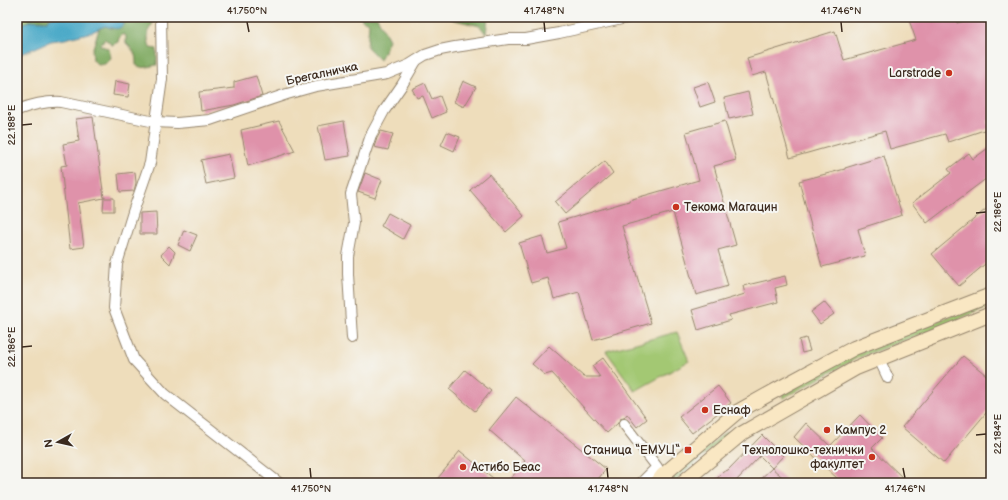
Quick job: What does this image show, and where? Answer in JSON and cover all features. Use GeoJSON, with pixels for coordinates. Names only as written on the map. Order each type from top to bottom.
{"type":"FeatureCollection","features":[{"type":"Feature","properties":{"kind":"main road"},"geometry":{"type":"LineString","coordinates":[[656,483],[663,475],[737,412],[745,407],[854,348],[991,295]]}},
{"type":"Feature","properties":{"kind":"main road"},"geometry":{"type":"LineString","coordinates":[[682,483],[740,434],[856,368],[991,314]]}},
{"type":"Feature","properties":{"kind":"main road"},"geometry":{"type":"LineString","coordinates":[[745,407],[757,425]]}},
{"type":"Feature","properties":{"kind":"street"},"geometry":{"type":"LineString","coordinates":[[162,17],[162,79],[150,163],[117,264],[114,308],[134,360],[164,394],[279,483]]}},
{"type":"Feature","properties":{"kind":"street","name":"Брегалничка"},"geometry":{"type":"LineString","coordinates":[[17,110],[30,105],[53,101],[155,122],[177,123],[210,120],[287,94],[316,86],[387,74],[433,52],[508,39],[526,39],[631,17]]}},
{"type":"Feature","properties":{"kind":"street"},"geometry":{"type":"LineString","coordinates":[[352,338],[348,268],[348,256],[354,223],[351,194],[371,135],[384,111],[402,85],[417,59]]}},
{"type":"Feature","properties":{"kind":"street"},"geometry":{"type":"LineString","coordinates":[[879,359],[888,378]]}},
{"type":"Feature","properties":{"kind":"street"},"geometry":{"type":"LineString","coordinates":[[624,424],[657,467],[641,483]]}},
{"type":"Feature","properties":{"kind":"green space"},"geometry":{"type":"Polygon","coordinates":[[[17,17],[27,17],[29,21],[23,25],[17,24],[17,17]]]}},
{"type":"Feature","properties":{"kind":"green space"},"geometry":{"type":"Polygon","coordinates":[[[27,17],[51,17],[45,22],[42,20],[29,21],[27,17]]]}},
{"type":"Feature","properties":{"kind":"green space"},"geometry":{"type":"Polygon","coordinates":[[[108,17],[157,17],[148,31],[148,39],[150,48],[157,49],[157,65],[144,67],[136,65],[134,52],[126,43],[126,36],[123,34],[119,38],[118,42],[112,45],[105,39],[100,45],[109,49],[111,58],[105,64],[98,65],[93,60],[92,51],[99,29],[105,26],[113,29],[116,21],[111,20],[108,17]]]}},
{"type":"Feature","properties":{"kind":"green space"},"geometry":{"type":"Polygon","coordinates":[[[361,17],[377,17],[389,40],[380,60],[367,47],[369,23],[362,20],[361,17]]]}},
{"type":"Feature","properties":{"kind":"green space"},"geometry":{"type":"Polygon","coordinates":[[[450,17],[488,17],[486,34],[480,26],[451,19],[450,17]]]}},
{"type":"Feature","properties":{"kind":"green space"},"geometry":{"type":"Polygon","coordinates":[[[991,300],[991,305],[947,324],[857,358],[783,398],[782,395],[829,364],[991,300]]]}},
{"type":"Feature","properties":{"kind":"green space"},"geometry":{"type":"Polygon","coordinates":[[[677,332],[689,361],[635,391],[606,351],[677,332]]]}},
{"type":"Feature","properties":{"kind":"green space"},"geometry":{"type":"Polygon","coordinates":[[[727,431],[728,434],[673,483],[666,483],[727,431]]]}},
{"type":"Feature","properties":{"kind":"water"},"geometry":{"type":"Polygon","coordinates":[[[51,17],[108,17],[114,21],[123,21],[124,24],[117,29],[105,26],[92,32],[51,41],[17,56],[18,39],[24,23],[33,21],[47,21],[51,17]]]}},
{"type":"Feature","properties":{"kind":"building"},"geometry":{"type":"Polygon","coordinates":[[[908,17],[955,17],[957,23],[979,17],[991,17],[991,120],[988,121],[990,128],[948,142],[945,134],[890,149],[885,131],[790,158],[766,72],[752,76],[747,58],[835,31],[844,60],[916,40],[908,17]]]}},
{"type":"Feature","properties":{"kind":"building"},"geometry":{"type":"Polygon","coordinates":[[[256,76],[262,96],[234,105],[201,111],[199,92],[234,88],[234,82],[256,76]]]}},
{"type":"Feature","properties":{"kind":"building"},"geometry":{"type":"Polygon","coordinates":[[[115,81],[130,84],[128,97],[113,95],[115,81]]]}},
{"type":"Feature","properties":{"kind":"building"},"geometry":{"type":"Polygon","coordinates":[[[463,81],[476,87],[464,107],[454,102],[463,81]]]}},
{"type":"Feature","properties":{"kind":"building"},"geometry":{"type":"Polygon","coordinates":[[[708,82],[715,102],[700,107],[693,87],[708,82]]]}},
{"type":"Feature","properties":{"kind":"building"},"geometry":{"type":"Polygon","coordinates":[[[425,83],[432,99],[440,96],[446,112],[432,118],[423,96],[417,98],[412,89],[425,83]]]}},
{"type":"Feature","properties":{"kind":"building"},"geometry":{"type":"Polygon","coordinates":[[[748,92],[753,114],[729,119],[724,98],[748,92]]]}},
{"type":"Feature","properties":{"kind":"building"},"geometry":{"type":"Polygon","coordinates":[[[93,117],[104,198],[78,203],[84,247],[70,249],[61,166],[67,165],[63,144],[79,141],[76,119],[93,117]]]}},
{"type":"Feature","properties":{"kind":"building"},"geometry":{"type":"Polygon","coordinates":[[[279,121],[295,151],[248,166],[241,130],[279,121]]]}},
{"type":"Feature","properties":{"kind":"building"},"geometry":{"type":"Polygon","coordinates":[[[344,121],[350,156],[325,160],[318,126],[344,121]]]}},
{"type":"Feature","properties":{"kind":"building"},"geometry":{"type":"Polygon","coordinates":[[[725,121],[736,160],[714,166],[736,245],[718,250],[728,286],[696,295],[673,212],[622,226],[651,323],[593,340],[579,292],[554,299],[548,278],[531,283],[519,243],[542,236],[547,253],[566,248],[558,222],[699,180],[686,132],[725,121]]]}},
{"type":"Feature","properties":{"kind":"building"},"geometry":{"type":"Polygon","coordinates":[[[381,131],[393,134],[388,150],[374,147],[381,131]]]}},
{"type":"Feature","properties":{"kind":"building"},"geometry":{"type":"Polygon","coordinates":[[[447,132],[460,137],[454,151],[441,145],[447,132]]]}},
{"type":"Feature","properties":{"kind":"building"},"geometry":{"type":"Polygon","coordinates":[[[991,146],[991,175],[927,223],[912,203],[951,173],[948,169],[969,153],[973,159],[991,146]]]}},
{"type":"Feature","properties":{"kind":"building"},"geometry":{"type":"Polygon","coordinates":[[[229,154],[234,178],[206,184],[201,160],[229,154]]]}},
{"type":"Feature","properties":{"kind":"building"},"geometry":{"type":"Polygon","coordinates":[[[884,156],[902,215],[858,229],[865,256],[822,267],[799,181],[845,169],[884,156]]]}},
{"type":"Feature","properties":{"kind":"building"},"geometry":{"type":"Polygon","coordinates":[[[605,161],[613,173],[565,214],[555,202],[605,161]]]}},
{"type":"Feature","properties":{"kind":"building"},"geometry":{"type":"Polygon","coordinates":[[[135,172],[136,183],[134,191],[120,192],[118,174],[135,172]]]}},
{"type":"Feature","properties":{"kind":"building"},"geometry":{"type":"Polygon","coordinates":[[[365,173],[382,180],[375,198],[358,192],[365,173]]]}},
{"type":"Feature","properties":{"kind":"building"},"geometry":{"type":"Polygon","coordinates":[[[489,174],[524,216],[506,232],[470,190],[489,174]]]}},
{"type":"Feature","properties":{"kind":"building"},"geometry":{"type":"Polygon","coordinates":[[[104,198],[114,198],[114,211],[103,211],[104,198]]]}},
{"type":"Feature","properties":{"kind":"building"},"geometry":{"type":"Polygon","coordinates":[[[991,205],[991,259],[959,286],[932,254],[991,205]]]}},
{"type":"Feature","properties":{"kind":"building"},"geometry":{"type":"Polygon","coordinates":[[[156,212],[157,234],[140,234],[140,213],[156,212]]]}},
{"type":"Feature","properties":{"kind":"building"},"geometry":{"type":"Polygon","coordinates":[[[388,213],[410,225],[403,239],[381,226],[388,213]]]}},
{"type":"Feature","properties":{"kind":"building"},"geometry":{"type":"Polygon","coordinates":[[[184,230],[197,235],[190,251],[178,245],[184,230]]]}},
{"type":"Feature","properties":{"kind":"building"},"geometry":{"type":"Polygon","coordinates":[[[169,246],[175,252],[170,264],[161,255],[169,246]]]}},
{"type":"Feature","properties":{"kind":"building"},"geometry":{"type":"Polygon","coordinates":[[[785,276],[787,285],[775,288],[778,302],[729,315],[731,320],[698,330],[692,310],[745,294],[743,286],[785,276]]]}},
{"type":"Feature","properties":{"kind":"building"},"geometry":{"type":"Polygon","coordinates":[[[824,302],[834,314],[820,324],[811,312],[824,302]]]}},
{"type":"Feature","properties":{"kind":"building"},"geometry":{"type":"Polygon","coordinates":[[[806,338],[810,351],[802,353],[799,340],[806,338]]]}},
{"type":"Feature","properties":{"kind":"building"},"geometry":{"type":"Polygon","coordinates":[[[549,346],[584,377],[600,377],[592,366],[603,358],[647,419],[637,427],[627,414],[607,433],[552,373],[545,375],[532,364],[549,346]]]}},
{"type":"Feature","properties":{"kind":"building"},"geometry":{"type":"Polygon","coordinates":[[[963,356],[991,379],[991,407],[944,463],[902,427],[963,356]]]}},
{"type":"Feature","properties":{"kind":"building"},"geometry":{"type":"Polygon","coordinates":[[[465,370],[491,391],[475,411],[449,389],[465,370]]]}},
{"type":"Feature","properties":{"kind":"building","name":"Еснаф"},"geometry":{"type":"Polygon","coordinates":[[[718,386],[731,403],[692,433],[679,417],[718,386]]]}},
{"type":"Feature","properties":{"kind":"building"},"geometry":{"type":"Polygon","coordinates":[[[516,397],[606,469],[595,483],[507,483],[525,461],[489,430],[516,397]]]}},
{"type":"Feature","properties":{"kind":"building"},"geometry":{"type":"Polygon","coordinates":[[[860,415],[882,438],[872,448],[908,483],[842,483],[794,437],[806,423],[830,446],[860,415]]]}},
{"type":"Feature","properties":{"kind":"building"},"geometry":{"type":"Polygon","coordinates":[[[762,435],[783,456],[772,468],[760,456],[734,483],[713,483],[723,472],[728,470],[762,435]]]}},
{"type":"Feature","properties":{"kind":"building","name":"Астибо Беас"},"geometry":{"type":"Polygon","coordinates":[[[460,451],[499,483],[434,483],[460,451]]]}},
{"type":"Feature","properties":{"kind":"building"},"geometry":{"type":"Polygon","coordinates":[[[772,468],[789,483],[756,483],[772,468]]]}},
{"type":"Feature","properties":{"kind":"place","name":"Larstrade"},"geometry":{"type":"Point","coordinates":[949,73]}},
{"type":"Feature","properties":{"kind":"place","name":"Текома Магацин"},"geometry":{"type":"Point","coordinates":[676,207]}},
{"type":"Feature","properties":{"kind":"place","name":"Еснаф"},"geometry":{"type":"Point","coordinates":[705,410]}},
{"type":"Feature","properties":{"kind":"place","name":"Кампус 2"},"geometry":{"type":"Point","coordinates":[827,430]}},
{"type":"Feature","properties":{"kind":"place","name":"Станица “ЕМУЦ“"},"geometry":{"type":"Point","coordinates":[688,450]}},
{"type":"Feature","properties":{"kind":"place","name":"Технолошко-технички факултет"},"geometry":{"type":"Point","coordinates":[872,457]}},
{"type":"Feature","properties":{"kind":"place","name":"Астибо Беас"},"geometry":{"type":"Point","coordinates":[463,467]}}]}
